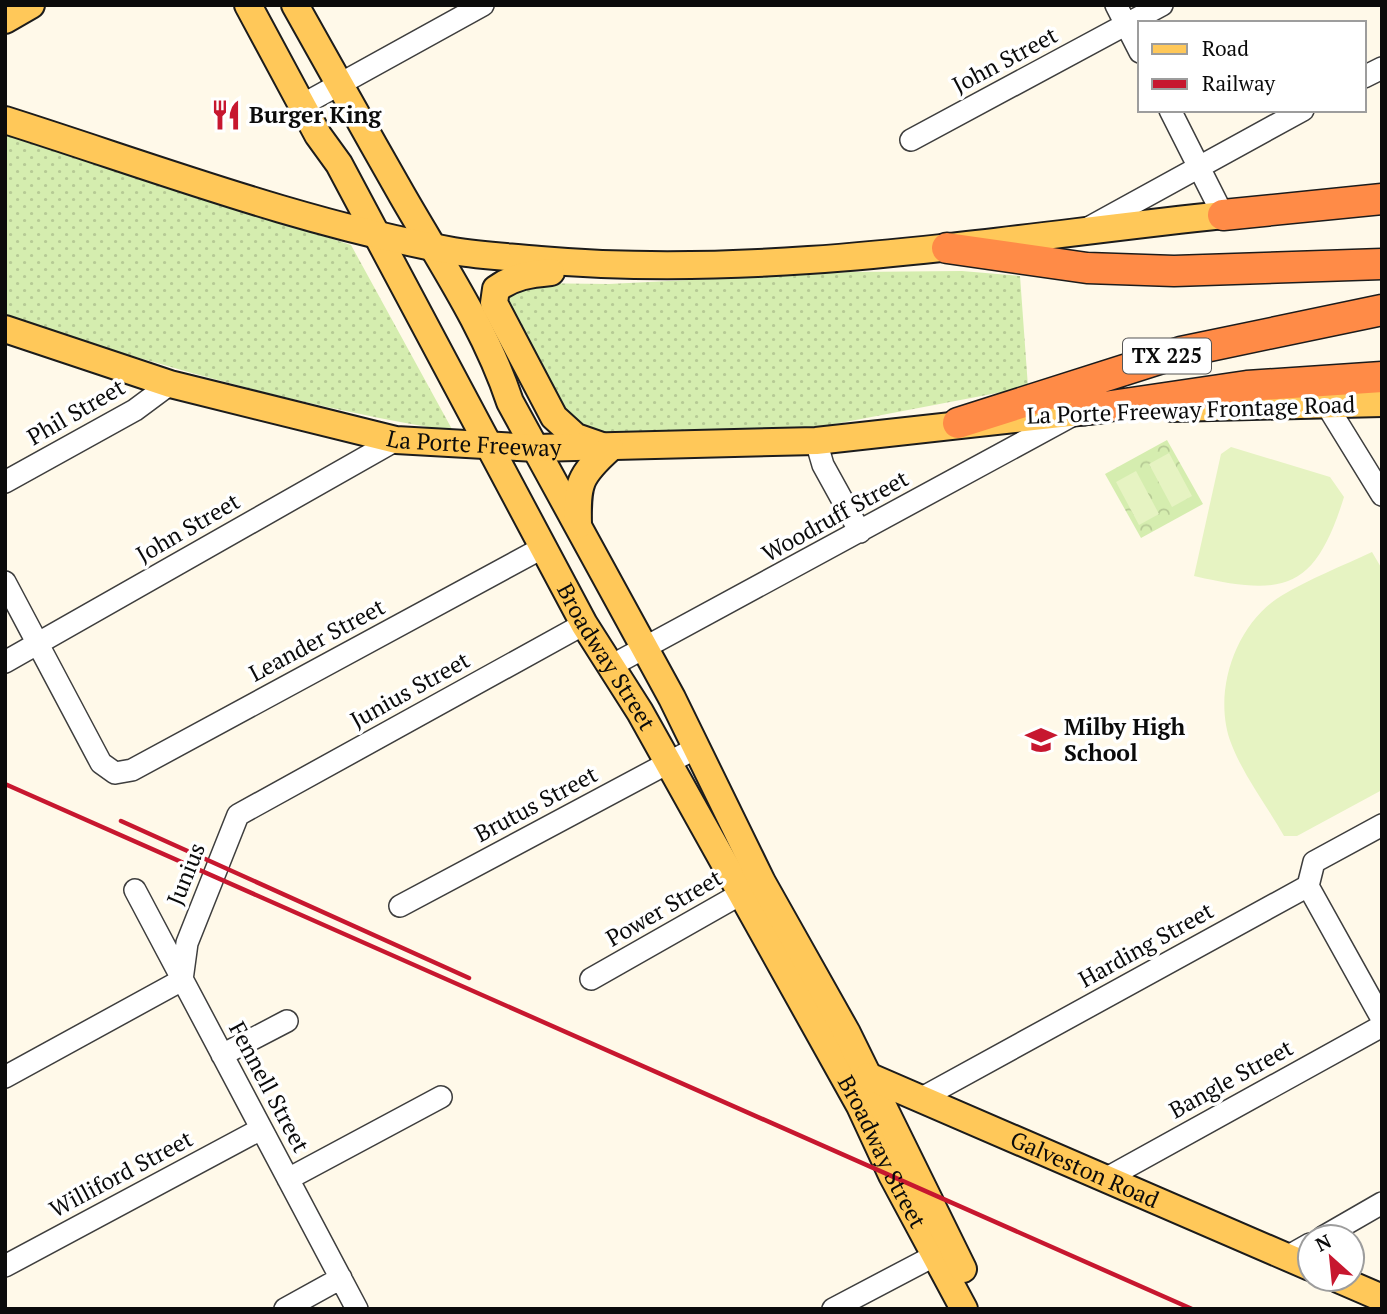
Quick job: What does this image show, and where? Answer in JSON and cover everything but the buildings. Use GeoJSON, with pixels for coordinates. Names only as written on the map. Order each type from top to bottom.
{"type":"FeatureCollection","features":[{"type":"Feature","properties":{"kind":"highway"},"geometry":{"type":"LineString","coordinates":[[1223,215],[1382,199]]}},
{"type":"Feature","properties":{"kind":"highway"},"geometry":{"type":"LineString","coordinates":[[947,248],[1087,268],[1174,271],[1382,264]]}},
{"type":"Feature","properties":{"kind":"highway","name":"TX 225"},"geometry":{"type":"LineString","coordinates":[[958,423],[1181,352],[1382,310]]}},
{"type":"Feature","properties":{"kind":"highway"},"geometry":{"type":"LineString","coordinates":[[1084,410],[1247,386],[1382,377]]}},
{"type":"Feature","properties":{"kind":"main road"},"geometry":{"type":"LineString","coordinates":[[5,20],[32,5]]}},
{"type":"Feature","properties":{"kind":"main road","name":"Broadway Street"},"geometry":{"type":"LineString","coordinates":[[248,5],[302,105],[350,185],[387,237],[410,299],[584,624],[640,712],[668,763],[751,888],[875,1091],[899,1137],[964,1309]]}},
{"type":"Feature","properties":{"kind":"main road","name":"Broadway Street"},"geometry":{"type":"LineString","coordinates":[[295,5],[434,246],[499,368],[528,448],[578,526],[646,649],[696,748],[751,888]]}},
{"type":"Feature","properties":{"kind":"main road"},"geometry":{"type":"LineString","coordinates":[[5,120],[315,219],[387,237],[476,254],[626,267]]}},
{"type":"Feature","properties":{"kind":"main road"},"geometry":{"type":"LineString","coordinates":[[315,219],[330,215],[350,185]]}},
{"type":"Feature","properties":{"kind":"main road"},"geometry":{"type":"LineString","coordinates":[[610,448],[576,437],[554,418],[494,303],[496,289],[520,275],[626,267],[748,263],[947,248],[1223,215]]}},
{"type":"Feature","properties":{"kind":"main road"},"geometry":{"type":"LineString","coordinates":[[387,237],[416,250],[432,266],[490,373],[510,402]]}},
{"type":"Feature","properties":{"kind":"main road"},"geometry":{"type":"LineString","coordinates":[[410,299],[428,310],[484,413],[502,435],[528,448]]}},
{"type":"Feature","properties":{"kind":"main road","name":"La Porte Freeway"},"geometry":{"type":"LineString","coordinates":[[5,329],[170,384],[396,440],[488,447],[610,448],[817,441],[958,423]]}},
{"type":"Feature","properties":{"kind":"main road","name":"La Porte Freeway Frontage Road"},"geometry":{"type":"LineString","coordinates":[[958,423],[1084,410],[1382,403]]}},
{"type":"Feature","properties":{"kind":"main road"},"geometry":{"type":"LineString","coordinates":[[578,526],[580,480],[585,470],[610,448]]}},
{"type":"Feature","properties":{"kind":"main road","name":"Broadway Street"},"geometry":{"type":"LineString","coordinates":[[875,1091],[892,1175],[982,1309]]}},
{"type":"Feature","properties":{"kind":"main road","name":"Galveston Road"},"geometry":{"type":"LineString","coordinates":[[875,1091],[920,1099],[1296,1261]]}},
{"type":"Feature","properties":{"kind":"main road"},"geometry":{"type":"LineString","coordinates":[[899,1137],[902,1121],[920,1099]]}},
{"type":"Feature","properties":{"kind":"street"},"geometry":{"type":"LineString","coordinates":[[302,105],[483,5]]}},
{"type":"Feature","properties":{"kind":"street"},"geometry":{"type":"LineString","coordinates":[[1116,5],[1138,48]]}},
{"type":"Feature","properties":{"kind":"street","name":"John Street"},"geometry":{"type":"LineString","coordinates":[[911,140],[1162,5]]}},
{"type":"Feature","properties":{"kind":"street"},"geometry":{"type":"LineString","coordinates":[[1366,76],[1382,68]]}},
{"type":"Feature","properties":{"kind":"street"},"geometry":{"type":"LineString","coordinates":[[1171,112],[1223,215]]}},
{"type":"Feature","properties":{"kind":"street"},"geometry":{"type":"LineString","coordinates":[[1085,230],[1299,112]]}},
{"type":"Feature","properties":{"kind":"street","name":"Phil Street"},"geometry":{"type":"LineString","coordinates":[[5,482],[135,410],[170,384]]}},
{"type":"Feature","properties":{"kind":"street"},"geometry":{"type":"LineString","coordinates":[[1326,404],[1378,481]]}},
{"type":"Feature","properties":{"kind":"street","name":"Woodruff Street"},"geometry":{"type":"LineString","coordinates":[[610,667],[1084,410]]}},
{"type":"Feature","properties":{"kind":"street","name":"John Street"},"geometry":{"type":"LineString","coordinates":[[5,662],[396,440]]}},
{"type":"Feature","properties":{"kind":"street"},"geometry":{"type":"LineString","coordinates":[[817,441],[823,465],[860,532]]}},
{"type":"Feature","properties":{"kind":"street","name":"Leander Street"},"geometry":{"type":"LineString","coordinates":[[38,644],[101,763],[115,773],[132,770],[542,548]]}},
{"type":"Feature","properties":{"kind":"street"},"geometry":{"type":"LineString","coordinates":[[5,582],[38,644]]}},
{"type":"Feature","properties":{"kind":"street","name":"Junius Street"},"geometry":{"type":"LineString","coordinates":[[261,803],[584,624]]}},
{"type":"Feature","properties":{"kind":"street","name":"Brutus Street"},"geometry":{"type":"LineString","coordinates":[[400,906],[696,748]]}},
{"type":"Feature","properties":{"kind":"street","name":"Junius"},"geometry":{"type":"LineString","coordinates":[[182,980],[187,943],[238,815],[261,803]]}},
{"type":"Feature","properties":{"kind":"street"},"geometry":{"type":"LineString","coordinates":[[1382,825],[1314,862],[1308,886],[1382,1019]]}},
{"type":"Feature","properties":{"kind":"street","name":"Harding Street"},"geometry":{"type":"LineString","coordinates":[[920,1099],[1308,886]]}},
{"type":"Feature","properties":{"kind":"street","name":"Power Street"},"geometry":{"type":"LineString","coordinates":[[591,979],[751,888]]}},
{"type":"Feature","properties":{"kind":"street","name":"Fennell Street"},"geometry":{"type":"LineString","coordinates":[[135,890],[357,1309]]}},
{"type":"Feature","properties":{"kind":"street"},"geometry":{"type":"LineString","coordinates":[[5,1077],[182,980]]}},
{"type":"Feature","properties":{"kind":"street"},"geometry":{"type":"LineString","coordinates":[[222,1055],[288,1021]]}},
{"type":"Feature","properties":{"kind":"street","name":"Bangle Street"},"geometry":{"type":"LineString","coordinates":[[1107,1178],[1382,1026]]}},
{"type":"Feature","properties":{"kind":"street"},"geometry":{"type":"LineString","coordinates":[[288,1179],[441,1097]]}},
{"type":"Feature","properties":{"kind":"street","name":"Williford Street"},"geometry":{"type":"LineString","coordinates":[[5,1266],[261,1129]]}},
{"type":"Feature","properties":{"kind":"street"},"geometry":{"type":"LineString","coordinates":[[1347,1223],[1382,1203]]}},
{"type":"Feature","properties":{"kind":"street"},"geometry":{"type":"LineString","coordinates":[[833,1309],[943,1250]]}},
{"type":"Feature","properties":{"kind":"street"},"geometry":{"type":"LineString","coordinates":[[285,1309],[341,1278]]}},
{"type":"Feature","properties":{"kind":"green space"},"geometry":{"type":"Polygon","coordinates":[[[5,132],[351,245],[453,431],[283,397],[116,351],[5,316],[5,132]]]}},
{"type":"Feature","properties":{"kind":"green space"},"geometry":{"type":"Polygon","coordinates":[[[962,271],[1020,276],[1028,387],[819,427],[598,438],[572,422],[545,378],[508,302],[508,297],[523,283],[609,284],[850,272],[962,271]]]}},
{"type":"Feature","properties":{"kind":"green space"},"geometry":{"type":"Polygon","coordinates":[[[1167,440],[1203,504],[1141,538],[1105,474],[1167,440]]]}},
{"type":"Feature","properties":{"kind":"green space"},"geometry":{"type":"Polygon","coordinates":[[[1231,447],[1330,477],[1344,497],[1321,552],[1308,568],[1292,579],[1274,585],[1252,586],[1194,576],[1221,454],[1231,447]]]}},
{"type":"Feature","properties":{"kind":"green space"},"geometry":{"type":"Polygon","coordinates":[[[1169,453],[1192,496],[1172,507],[1149,464],[1169,453]]]}},
{"type":"Feature","properties":{"kind":"green space"},"geometry":{"type":"Polygon","coordinates":[[[1136,471],[1159,514],[1139,525],[1116,482],[1136,471]]]}},
{"type":"Feature","properties":{"kind":"green space"},"geometry":{"type":"Polygon","coordinates":[[[1372,552],[1382,569],[1382,790],[1297,836],[1284,836],[1249,779],[1231,743],[1224,703],[1232,661],[1251,624],[1265,608],[1303,584],[1372,552]]]}},
{"type":"Feature","properties":{"kind":"railway"},"geometry":{"type":"LineString","coordinates":[[5,784],[1192,1309]]}},
{"type":"Feature","properties":{"kind":"railway"},"geometry":{"type":"LineString","coordinates":[[121,821],[469,978]]}},
{"type":"Feature","properties":{"kind":"place","name":"Burger King"},"geometry":{"type":"Point","coordinates":[226,115]}},
{"type":"Feature","properties":{"kind":"place","name":"Milby High School"},"geometry":{"type":"Point","coordinates":[1041,740]}}]}
